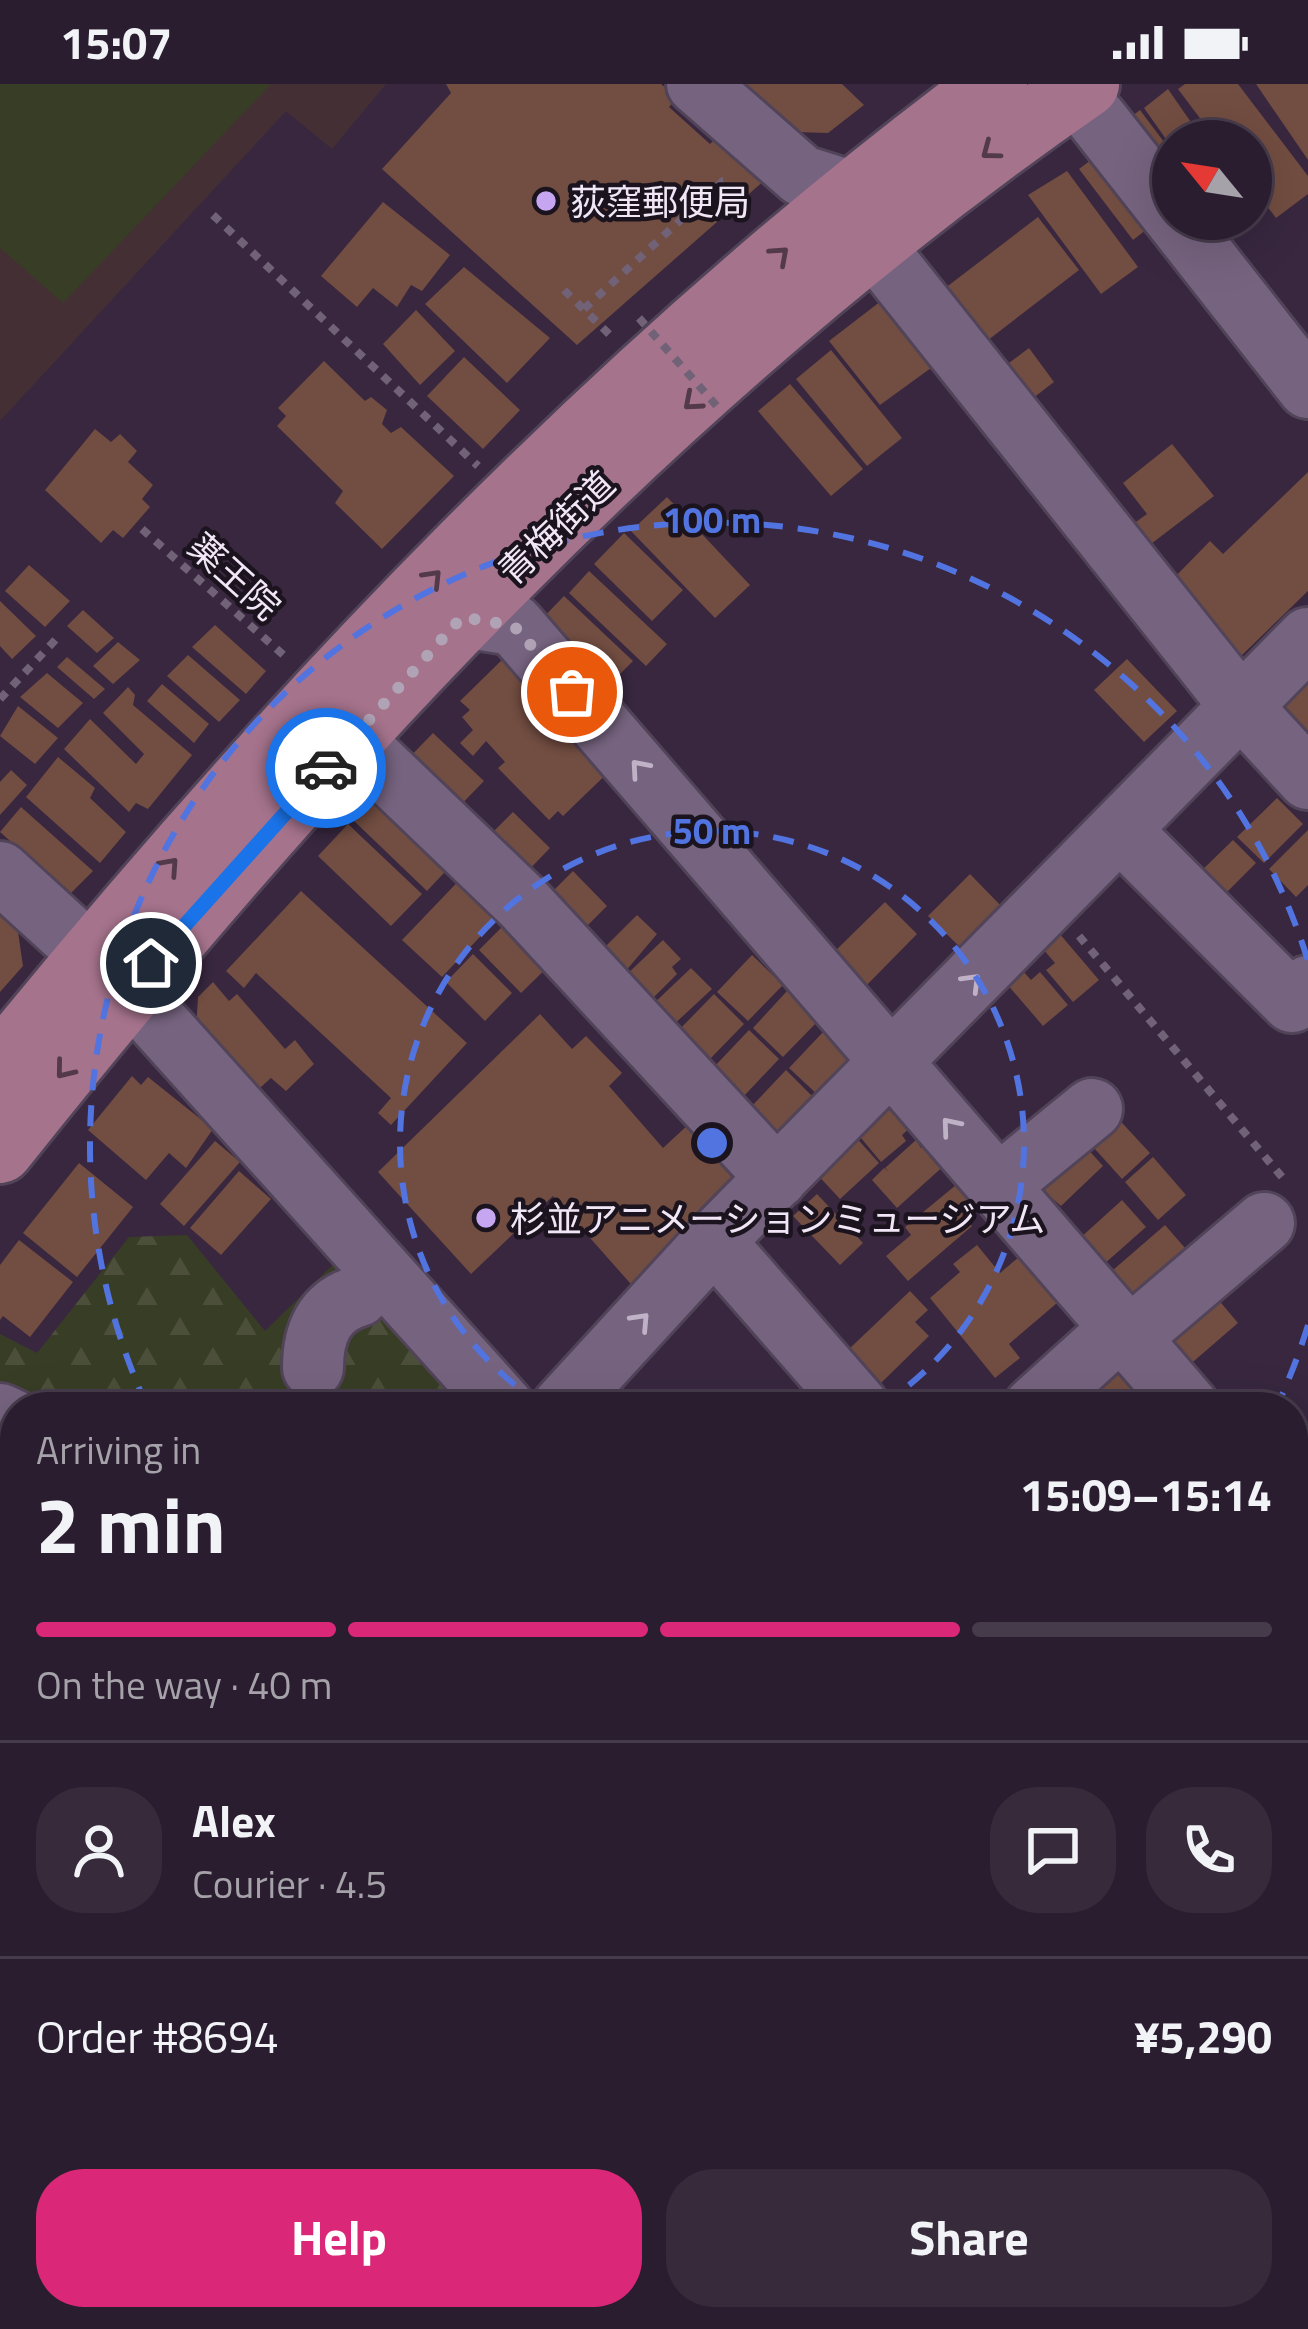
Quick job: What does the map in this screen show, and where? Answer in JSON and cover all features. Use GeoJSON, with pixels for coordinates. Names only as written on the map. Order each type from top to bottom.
{"type":"FeatureCollection","features":[{"type":"Feature","properties":{"kind":"main road","name":"青梅街道"},"geometry":{"type":"LineString","coordinates":[[0,1066],[110,971],[352,739],[550,527],[994,84]]}},
{"type":"Feature","properties":{"kind":"main road","name":"青梅街道"},"geometry":{"type":"LineString","coordinates":[[0,1150],[110,971],[382,630],[512,498],[861,217],[1091,101]]}},
{"type":"Feature","properties":{"kind":"street"},"geometry":{"type":"LineString","coordinates":[[697,84],[802,176],[861,217],[1239,704],[1308,778]]}},
{"type":"Feature","properties":{"kind":"street"},"geometry":{"type":"LineString","coordinates":[[1091,101],[1308,388]]}},
{"type":"Feature","properties":{"kind":"street"},"geometry":{"type":"LineString","coordinates":[[462,617],[514,626],[894,1060],[1176,1392]]}},
{"type":"Feature","properties":{"kind":"street"},"geometry":{"type":"LineString","coordinates":[[576,1392],[714,1241],[1308,638]]}},
{"type":"Feature","properties":{"kind":"street"},"geometry":{"type":"LineString","coordinates":[[352,739],[522,902],[777,1178]]}},
{"type":"Feature","properties":{"kind":"street"},"geometry":{"type":"LineString","coordinates":[[1120,830],[1292,1002],[1308,986]]}},
{"type":"Feature","properties":{"kind":"street"},"geometry":{"type":"LineString","coordinates":[[0,872],[110,971],[335,1334],[470,1392]]}},
{"type":"Feature","properties":{"kind":"street"},"geometry":{"type":"LineString","coordinates":[[999,1185],[1092,1109]]}},
{"type":"Feature","properties":{"kind":"street"},"geometry":{"type":"LineString","coordinates":[[1052,1392],[1278,1207]]}},
{"type":"Feature","properties":{"kind":"street"},"geometry":{"type":"LineString","coordinates":[[714,1241],[846,1392]]}},
{"type":"Feature","properties":{"kind":"path"},"geometry":{"type":"LineString","coordinates":[[584,309],[723,182]]}},
{"type":"Feature","properties":{"kind":"path"},"geometry":{"type":"LineString","coordinates":[[213,215],[512,498]]}},
{"type":"Feature","properties":{"kind":"path"},"geometry":{"type":"LineString","coordinates":[[564,290],[600,326]]}},
{"type":"Feature","properties":{"kind":"path"},"geometry":{"type":"LineString","coordinates":[[639,318],[722,412]]}},
{"type":"Feature","properties":{"kind":"path","name":"薬王院"},"geometry":{"type":"LineString","coordinates":[[142,529],[293,663]]}},
{"type":"Feature","properties":{"kind":"path"},"geometry":{"type":"LineString","coordinates":[[0,699],[59,636]]}},
{"type":"Feature","properties":{"kind":"path"},"geometry":{"type":"LineString","coordinates":[[1051,903],[1278,1207]]}},
{"type":"Feature","properties":{"kind":"shaded area"},"geometry":{"type":"Polygon","coordinates":[[[0,84],[386,84],[332,149],[286,111],[0,421],[0,84]]]}},
{"type":"Feature","properties":{"kind":"green space"},"geometry":{"type":"Polygon","coordinates":[[[0,84],[271,84],[63,303],[0,248],[0,84]]]}},
{"type":"Feature","properties":{"kind":"green space"},"geometry":{"type":"Polygon","coordinates":[[[187,1235],[265,1331],[347,1251],[455,1392],[0,1392],[0,1334],[37,1353],[129,1237],[187,1235]]]}},
{"type":"Feature","properties":{"kind":"building"},"geometry":{"type":"Polygon","coordinates":[[[446,84],[661,84],[677,98],[669,107],[710,144],[719,135],[767,178],[577,345],[382,169],[451,93],[446,84]]]}},
{"type":"Feature","properties":{"kind":"building"},"geometry":{"type":"Polygon","coordinates":[[[737,84],[842,84],[864,105],[828,133],[794,132],[737,84]]]}},
{"type":"Feature","properties":{"kind":"building"},"geometry":{"type":"Polygon","coordinates":[[[1185,84],[1238,84],[1265,120],[1201,120],[1178,89],[1185,84]]]}},
{"type":"Feature","properties":{"kind":"building"},"geometry":{"type":"Polygon","coordinates":[[[1256,84],[1308,84],[1308,160],[1256,84]]]}},
{"type":"Feature","properties":{"kind":"building"},"geometry":{"type":"Polygon","coordinates":[[[1168,89],[1189,120],[1152,120],[1144,108],[1168,89]]]}},
{"type":"Feature","properties":{"kind":"building"},"geometry":{"type":"Polygon","coordinates":[[[1140,110],[1152,126],[1152,176],[1116,128],[1140,110]]]}},
{"type":"Feature","properties":{"kind":"building"},"geometry":{"type":"Polygon","coordinates":[[[1272,129],[1308,176],[1308,194],[1276,218],[1272,213],[1272,129]]]}},
{"type":"Feature","properties":{"kind":"building"},"geometry":{"type":"Polygon","coordinates":[[[1107,148],[1152,208],[1152,225],[1133,240],[1079,169],[1107,148]]]}},
{"type":"Feature","properties":{"kind":"building"},"geometry":{"type":"Polygon","coordinates":[[[1067,171],[1138,267],[1101,294],[1028,195],[1067,171]]]}},
{"type":"Feature","properties":{"kind":"building"},"geometry":{"type":"Polygon","coordinates":[[[383,202],[450,255],[422,291],[411,285],[397,307],[373,288],[357,307],[321,276],[383,202]]]}},
{"type":"Feature","properties":{"kind":"building"},"geometry":{"type":"Polygon","coordinates":[[[1038,217],[1079,270],[983,344],[940,292],[1038,217]]]}},
{"type":"Feature","properties":{"kind":"building"},"geometry":{"type":"Polygon","coordinates":[[[464,267],[550,338],[507,383],[425,304],[464,267]]]}},
{"type":"Feature","properties":{"kind":"building"},"geometry":{"type":"Polygon","coordinates":[[[881,301],[931,368],[880,405],[829,341],[881,301]]]}},
{"type":"Feature","properties":{"kind":"building"},"geometry":{"type":"Polygon","coordinates":[[[416,310],[455,351],[420,385],[383,344],[416,310]]]}},
{"type":"Feature","properties":{"kind":"building"},"geometry":{"type":"Polygon","coordinates":[[[1029,348],[1054,382],[1024,405],[998,371],[1029,348]]]}},
{"type":"Feature","properties":{"kind":"building"},"geometry":{"type":"Polygon","coordinates":[[[831,350],[902,438],[867,466],[796,379],[831,350]]]}},
{"type":"Feature","properties":{"kind":"building"},"geometry":{"type":"Polygon","coordinates":[[[464,357],[520,410],[483,449],[427,396],[464,357]]]}},
{"type":"Feature","properties":{"kind":"building"},"geometry":{"type":"Polygon","coordinates":[[[324,361],[365,401],[371,397],[387,410],[382,424],[391,433],[401,427],[454,476],[382,549],[335,503],[343,491],[277,426],[286,416],[278,408],[324,361]]]}},
{"type":"Feature","properties":{"kind":"building"},"geometry":{"type":"Polygon","coordinates":[[[790,384],[863,469],[831,496],[758,411],[790,384]]]}},
{"type":"Feature","properties":{"kind":"building"},"geometry":{"type":"Polygon","coordinates":[[[95,429],[111,442],[120,434],[137,451],[128,462],[153,485],[142,499],[150,507],[123,538],[113,530],[101,543],[45,490],[95,429]]]}},
{"type":"Feature","properties":{"kind":"building"},"geometry":{"type":"Polygon","coordinates":[[[1172,444],[1214,496],[1143,550],[1126,529],[1147,514],[1123,483],[1172,444]]]}},
{"type":"Feature","properties":{"kind":"building"},"geometry":{"type":"Polygon","coordinates":[[[1308,472],[1308,591],[1241,656],[1170,582],[1210,541],[1223,554],[1308,472]]]}},
{"type":"Feature","properties":{"kind":"building"},"geometry":{"type":"Polygon","coordinates":[[[667,497],[750,585],[715,618],[631,531],[667,497]]]}},
{"type":"Feature","properties":{"kind":"building"},"geometry":{"type":"Polygon","coordinates":[[[624,533],[683,590],[652,621],[594,564],[624,533]]]}},
{"type":"Feature","properties":{"kind":"building"},"geometry":{"type":"Polygon","coordinates":[[[29,565],[70,601],[45,627],[5,591],[29,565]]]}},
{"type":"Feature","properties":{"kind":"building"},"geometry":{"type":"Polygon","coordinates":[[[589,571],[667,644],[646,666],[569,593],[589,571]]]}},
{"type":"Feature","properties":{"kind":"building"},"geometry":{"type":"Polygon","coordinates":[[[564,596],[633,661],[605,689],[537,624],[564,596]]]}},
{"type":"Feature","properties":{"kind":"building"},"geometry":{"type":"Polygon","coordinates":[[[0,601],[36,636],[12,659],[0,646],[0,601]]]}},
{"type":"Feature","properties":{"kind":"building"},"geometry":{"type":"Polygon","coordinates":[[[83,610],[114,638],[97,653],[67,626],[83,610]]]}},
{"type":"Feature","properties":{"kind":"building"},"geometry":{"type":"Polygon","coordinates":[[[215,625],[266,671],[246,694],[192,647],[215,625]]]}},
{"type":"Feature","properties":{"kind":"building"},"geometry":{"type":"Polygon","coordinates":[[[118,642],[140,660],[113,684],[93,666],[118,642]]]}},
{"type":"Feature","properties":{"kind":"building"},"geometry":{"type":"Polygon","coordinates":[[[511,651],[618,763],[563,816],[558,811],[549,820],[498,768],[505,762],[486,741],[473,756],[460,743],[473,730],[462,717],[470,710],[460,701],[511,651]]]}},
{"type":"Feature","properties":{"kind":"building"},"geometry":{"type":"Polygon","coordinates":[[[188,655],[240,700],[219,722],[167,676],[188,655]]]}},
{"type":"Feature","properties":{"kind":"building"},"geometry":{"type":"Polygon","coordinates":[[[67,657],[105,689],[94,699],[57,667],[67,657]]]}},
{"type":"Feature","properties":{"kind":"building"},"geometry":{"type":"Polygon","coordinates":[[[1127,659],[1177,711],[1144,742],[1094,690],[1127,659]]]}},
{"type":"Feature","properties":{"kind":"building"},"geometry":{"type":"Polygon","coordinates":[[[1308,667],[1308,736],[1282,706],[1308,667]]]}},
{"type":"Feature","properties":{"kind":"building"},"geometry":{"type":"Polygon","coordinates":[[[47,673],[83,703],[58,728],[20,697],[47,673]]]}},
{"type":"Feature","properties":{"kind":"building"},"geometry":{"type":"Polygon","coordinates":[[[162,684],[209,724],[194,743],[147,701],[162,684]]]}},
{"type":"Feature","properties":{"kind":"building"},"geometry":{"type":"Polygon","coordinates":[[[128,687],[135,695],[133,705],[192,755],[148,809],[136,803],[129,812],[64,749],[90,719],[136,764],[144,754],[103,713],[128,687]]]}},
{"type":"Feature","properties":{"kind":"building"},"geometry":{"type":"Polygon","coordinates":[[[18,706],[58,738],[35,764],[0,736],[18,706]]]}},
{"type":"Feature","properties":{"kind":"building"},"geometry":{"type":"Polygon","coordinates":[[[433,733],[484,781],[452,814],[401,766],[433,733]]]}},
{"type":"Feature","properties":{"kind":"building"},"geometry":{"type":"Polygon","coordinates":[[[58,757],[95,788],[90,798],[126,832],[100,863],[26,797],[58,757]]]}},
{"type":"Feature","properties":{"kind":"building"},"geometry":{"type":"Polygon","coordinates":[[[11,770],[27,785],[0,815],[0,782],[11,770]]]}},
{"type":"Feature","properties":{"kind":"building"},"geometry":{"type":"Polygon","coordinates":[[[382,784],[459,857],[427,891],[351,818],[382,784]]]}},
{"type":"Feature","properties":{"kind":"building"},"geometry":{"type":"Polygon","coordinates":[[[1277,798],[1303,824],[1264,863],[1237,837],[1277,798]]]}},
{"type":"Feature","properties":{"kind":"building"},"geometry":{"type":"Polygon","coordinates":[[[21,807],[93,871],[70,894],[0,832],[21,807]]]}},
{"type":"Feature","properties":{"kind":"building"},"geometry":{"type":"Polygon","coordinates":[[[513,812],[550,848],[521,878],[484,841],[513,812]]]}},
{"type":"Feature","properties":{"kind":"building"},"geometry":{"type":"Polygon","coordinates":[[[348,824],[422,894],[391,926],[318,856],[348,824]]]}},
{"type":"Feature","properties":{"kind":"building"},"geometry":{"type":"Polygon","coordinates":[[[1308,830],[1308,885],[1296,897],[1269,869],[1308,830]]]}},
{"type":"Feature","properties":{"kind":"building"},"geometry":{"type":"Polygon","coordinates":[[[1233,840],[1256,863],[1219,900],[1196,876],[1233,840]]]}},
{"type":"Feature","properties":{"kind":"building"},"geometry":{"type":"Polygon","coordinates":[[[470,869],[509,906],[442,977],[402,940],[470,869]]]}},
{"type":"Feature","properties":{"kind":"building"},"geometry":{"type":"Polygon","coordinates":[[[573,871],[607,906],[575,938],[540,904],[573,871]]]}},
{"type":"Feature","properties":{"kind":"building"},"geometry":{"type":"Polygon","coordinates":[[[970,874],[1005,910],[964,951],[928,916],[970,874]]]}},
{"type":"Feature","properties":{"kind":"building"},"geometry":{"type":"Polygon","coordinates":[[[301,891],[467,1043],[391,1125],[378,1113],[391,1098],[256,973],[244,988],[226,971],[301,891]]]}},
{"type":"Feature","properties":{"kind":"building"},"geometry":{"type":"Polygon","coordinates":[[[885,902],[917,934],[862,990],[829,957],[885,902]]]}},
{"type":"Feature","properties":{"kind":"building"},"geometry":{"type":"Polygon","coordinates":[[[0,910],[17,925],[23,966],[0,992],[0,910]]]}},
{"type":"Feature","properties":{"kind":"building"},"geometry":{"type":"Polygon","coordinates":[[[515,914],[557,958],[521,993],[479,950],[515,914]]]}},
{"type":"Feature","properties":{"kind":"building"},"geometry":{"type":"Polygon","coordinates":[[[637,915],[657,934],[624,973],[602,950],[637,915]]]}},
{"type":"Feature","properties":{"kind":"building"},"geometry":{"type":"Polygon","coordinates":[[[1053,926],[1099,980],[1073,1002],[1046,970],[1055,963],[1037,942],[1053,926]]]}},
{"type":"Feature","properties":{"kind":"building"},"geometry":{"type":"Polygon","coordinates":[[[663,940],[681,959],[672,967],[677,974],[648,1003],[624,977],[663,940]]]}},
{"type":"Feature","properties":{"kind":"building"},"geometry":{"type":"Polygon","coordinates":[[[473,954],[512,993],[485,1021],[446,982],[473,954]]]}},
{"type":"Feature","properties":{"kind":"building"},"geometry":{"type":"Polygon","coordinates":[[[752,955],[783,985],[748,1021],[717,992],[752,955]]]}},
{"type":"Feature","properties":{"kind":"building"},"geometry":{"type":"Polygon","coordinates":[[[1016,963],[1031,980],[1040,972],[1068,1005],[1043,1026],[1000,976],[1016,963]]]}},
{"type":"Feature","properties":{"kind":"building"},"geometry":{"type":"Polygon","coordinates":[[[691,968],[712,989],[670,1028],[650,1007],[691,968]]]}},
{"type":"Feature","properties":{"kind":"building"},"geometry":{"type":"Polygon","coordinates":[[[213,982],[229,1001],[237,994],[285,1049],[295,1040],[314,1064],[286,1091],[271,1078],[251,1096],[196,1031],[198,997],[213,982]]]}},
{"type":"Feature","properties":{"kind":"building"},"geometry":{"type":"Polygon","coordinates":[[[787,991],[818,1021],[783,1057],[753,1028],[787,991]]]}},
{"type":"Feature","properties":{"kind":"building"},"geometry":{"type":"Polygon","coordinates":[[[714,994],[744,1024],[709,1060],[678,1031],[714,994]]]}},
{"type":"Feature","properties":{"kind":"building"},"geometry":{"type":"Polygon","coordinates":[[[540,1014],[572,1049],[586,1036],[622,1073],[609,1086],[663,1148],[690,1123],[750,1185],[637,1291],[553,1196],[471,1274],[378,1172],[540,1014]]]}},
{"type":"Feature","properties":{"kind":"building"},"geometry":{"type":"Polygon","coordinates":[[[749,1030],[779,1059],[744,1096],[714,1067],[749,1030]]]}},
{"type":"Feature","properties":{"kind":"building"},"geometry":{"type":"Polygon","coordinates":[[[824,1031],[855,1061],[820,1097],[789,1068],[824,1031]]]}},
{"type":"Feature","properties":{"kind":"building"},"geometry":{"type":"Polygon","coordinates":[[[786,1070],[816,1100],[781,1136],[751,1107],[786,1070]]]}},
{"type":"Feature","properties":{"kind":"building"},"geometry":{"type":"Polygon","coordinates":[[[132,1076],[141,1085],[148,1077],[213,1129],[186,1168],[169,1153],[146,1180],[88,1130],[132,1076]]]}},
{"type":"Feature","properties":{"kind":"building"},"geometry":{"type":"Polygon","coordinates":[[[895,1101],[914,1124],[902,1135],[906,1141],[881,1162],[856,1132],[895,1101]]]}},
{"type":"Feature","properties":{"kind":"building"},"geometry":{"type":"Polygon","coordinates":[[[1112,1112],[1150,1153],[1122,1179],[1085,1138],[1112,1112]]]}},
{"type":"Feature","properties":{"kind":"building"},"geometry":{"type":"Polygon","coordinates":[[[853,1134],[879,1163],[840,1199],[813,1170],[853,1134]]]}},
{"type":"Feature","properties":{"kind":"building"},"geometry":{"type":"Polygon","coordinates":[[[1077,1137],[1103,1166],[1061,1206],[1031,1180],[1077,1137]]]}},
{"type":"Feature","properties":{"kind":"building"},"geometry":{"type":"Polygon","coordinates":[[[916,1140],[921,1148],[929,1141],[947,1163],[897,1208],[872,1180],[884,1168],[889,1172],[885,1168],[916,1140]]]}},
{"type":"Feature","properties":{"kind":"building"},"geometry":{"type":"Polygon","coordinates":[[[215,1141],[240,1162],[184,1226],[160,1204],[215,1141]]]}},
{"type":"Feature","properties":{"kind":"building"},"geometry":{"type":"Polygon","coordinates":[[[1153,1157],[1186,1195],[1158,1220],[1125,1182],[1153,1157]]]}},
{"type":"Feature","properties":{"kind":"building"},"geometry":{"type":"Polygon","coordinates":[[[79,1163],[133,1207],[77,1277],[23,1233],[79,1163]]]}},
{"type":"Feature","properties":{"kind":"building"},"geometry":{"type":"Polygon","coordinates":[[[239,1171],[271,1199],[221,1255],[190,1228],[239,1171]]]}},
{"type":"Feature","properties":{"kind":"building"},"geometry":{"type":"Polygon","coordinates":[[[962,1180],[980,1201],[962,1215],[972,1226],[908,1281],[886,1256],[911,1235],[905,1227],[962,1180]]]}},
{"type":"Feature","properties":{"kind":"building"},"geometry":{"type":"Polygon","coordinates":[[[817,1194],[863,1243],[840,1265],[793,1216],[817,1194]]]}},
{"type":"Feature","properties":{"kind":"building"},"geometry":{"type":"Polygon","coordinates":[[[1122,1200],[1146,1227],[1103,1265],[1079,1239],[1122,1200]]]}},
{"type":"Feature","properties":{"kind":"building"},"geometry":{"type":"Polygon","coordinates":[[[1165,1225],[1192,1256],[1140,1302],[1113,1270],[1165,1225]]]}},
{"type":"Feature","properties":{"kind":"building"},"geometry":{"type":"Polygon","coordinates":[[[19,1240],[73,1282],[30,1337],[3,1316],[0,1320],[0,1265],[19,1240]]]}},
{"type":"Feature","properties":{"kind":"building"},"geometry":{"type":"Polygon","coordinates":[[[977,1245],[1000,1273],[1019,1257],[1057,1303],[1009,1344],[1020,1358],[995,1378],[930,1298],[960,1272],[953,1264],[977,1245]]]}},
{"type":"Feature","properties":{"kind":"building"},"geometry":{"type":"Polygon","coordinates":[[[910,1291],[928,1310],[915,1322],[929,1336],[881,1383],[849,1349],[910,1291]]]}},
{"type":"Feature","properties":{"kind":"building"},"geometry":{"type":"Polygon","coordinates":[[[1211,1291],[1238,1323],[1187,1367],[1166,1342],[1211,1291]]]}},
{"type":"Feature","properties":{"kind":"building"},"geometry":{"type":"Polygon","coordinates":[[[1115,1362],[1133,1392],[1080,1392],[1115,1362]]]}},
{"type":"Feature","properties":{"kind":"way so far"},"geometry":{"type":"LineString","coordinates":[[326,768],[462,617],[514,626],[572,692]]}},
{"type":"Feature","properties":{"kind":"place","name":"荻窪郵便局"},"geometry":{"type":"Point","coordinates":[546,201]}},
{"type":"Feature","properties":{"kind":"place","name":"杉並アニメーションミュージアム"},"geometry":{"type":"Point","coordinates":[486,1218]}},
{"type":"Feature","properties":{"kind":"route"},"geometry":{"type":"LineString","coordinates":[[151,963],[326,768]]}}]}
